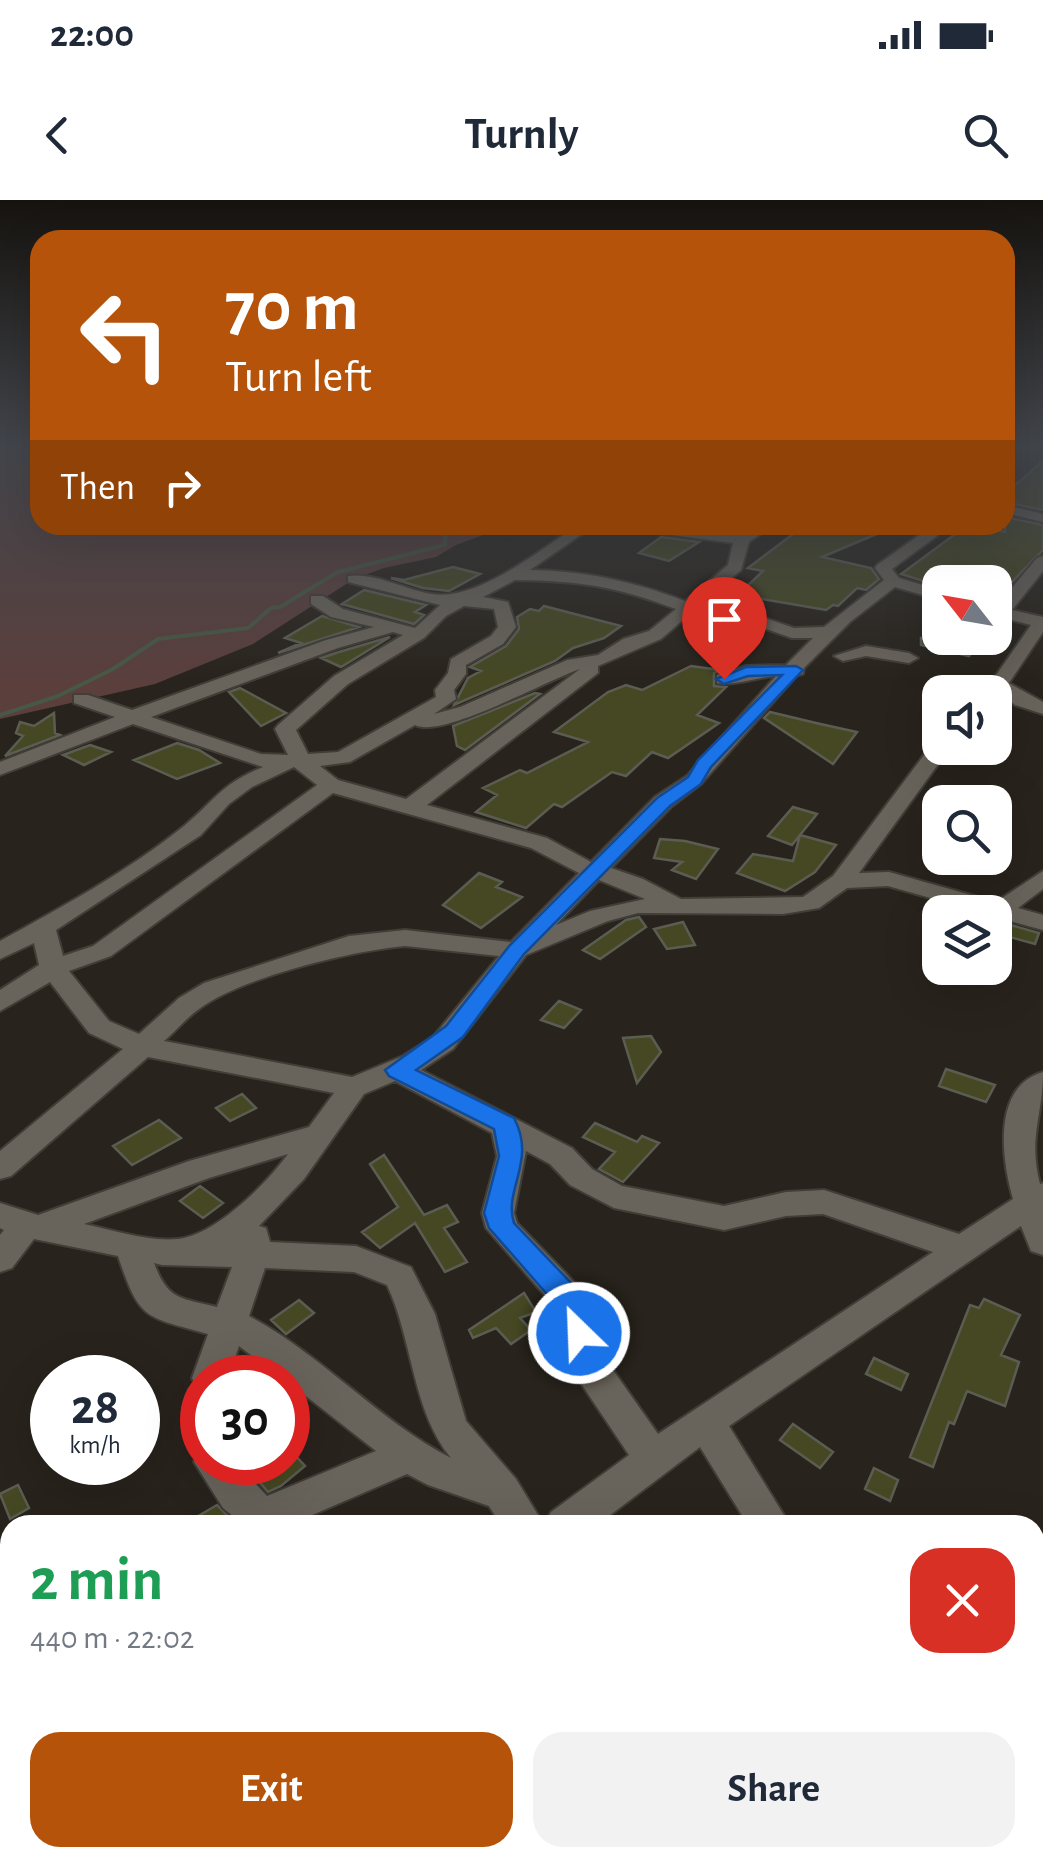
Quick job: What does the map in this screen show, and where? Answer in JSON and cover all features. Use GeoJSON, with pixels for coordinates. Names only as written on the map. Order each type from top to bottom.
{"type":"FeatureCollection","features":[{"type":"Feature","properties":{"kind":"street"},"geometry":{"type":"LineString","coordinates":[[573,535],[512,575],[440,612],[418,634],[341,680],[284,728],[300,759],[330,785],[539,842],[571,863],[598,870],[673,904]]}},
{"type":"Feature","properties":{"kind":"street"},"geometry":{"type":"LineString","coordinates":[[703,535],[742,540],[750,535]]}},
{"type":"Feature","properties":{"kind":"street"},"geometry":{"type":"LineString","coordinates":[[922,590],[893,581],[883,568],[928,535]]}},
{"type":"Feature","properties":{"kind":"street"},"geometry":{"type":"LineString","coordinates":[[409,808],[603,660],[629,643],[655,634],[690,608],[735,567],[742,540]]}},
{"type":"Feature","properties":{"kind":"street"},"geometry":{"type":"LineString","coordinates":[[1012,596],[1043,562]]}},
{"type":"Feature","properties":{"kind":"street"},"geometry":{"type":"LineString","coordinates":[[512,575],[598,579],[690,608],[753,619],[866,652],[910,658]]}},
{"type":"Feature","properties":{"kind":"street"},"geometry":{"type":"LineString","coordinates":[[82,700],[258,760],[343,758],[446,699],[444,690],[456,674],[456,663],[497,640],[507,627],[502,606],[467,598],[434,600],[354,579]]}},
{"type":"Feature","properties":{"kind":"street"},"geometry":{"type":"LineString","coordinates":[[186,1252],[256,1211],[354,1088],[427,1054],[454,1032],[517,950],[664,802],[694,780],[704,764],[796,670],[838,644],[874,592],[893,581]]}},
{"type":"Feature","properties":{"kind":"street"},"geometry":{"type":"LineString","coordinates":[[316,600],[336,614],[418,634]]}},
{"type":"Feature","properties":{"kind":"street"},"geometry":{"type":"LineString","coordinates":[[1004,675],[1042,622],[1012,614]]}},
{"type":"Feature","properties":{"kind":"street"},"geometry":{"type":"LineString","coordinates":[[0,769],[257,669],[394,627]]}},
{"type":"Feature","properties":{"kind":"street"},"geometry":{"type":"LineString","coordinates":[[404,724],[429,723],[467,711],[572,664],[603,660]]}},
{"type":"Feature","properties":{"kind":"street"},"geometry":{"type":"LineString","coordinates":[[724,679],[746,672],[796,670]]}},
{"type":"Feature","properties":{"kind":"street"},"geometry":{"type":"LineString","coordinates":[[1012,696],[1043,708]]}},
{"type":"Feature","properties":{"kind":"street"},"geometry":{"type":"LineString","coordinates":[[0,951],[194,830],[221,799],[244,782],[300,759]]}},
{"type":"Feature","properties":{"kind":"street"},"geometry":{"type":"LineString","coordinates":[[0,1168],[92,1093],[188,1004],[213,989],[349,944],[405,938],[517,950],[599,916],[638,906],[797,907],[826,894],[842,881],[927,765]]}},
{"type":"Feature","properties":{"kind":"street"},"geometry":{"type":"LineString","coordinates":[[0,1002],[53,968],[102,951],[330,785]]}},
{"type":"Feature","properties":{"kind":"street"},"geometry":{"type":"LineString","coordinates":[[1012,901],[1043,878]]}},
{"type":"Feature","properties":{"kind":"street"},"geometry":{"type":"LineString","coordinates":[[842,881],[889,880],[942,895]]}},
{"type":"Feature","properties":{"kind":"street"},"geometry":{"type":"LineString","coordinates":[[1012,915],[1043,923]]}},
{"type":"Feature","properties":{"kind":"street"},"geometry":{"type":"LineString","coordinates":[[42,928],[53,968],[100,1027],[141,1046],[354,1088]]}},
{"type":"Feature","properties":{"kind":"street"},"geometry":{"type":"LineString","coordinates":[[397,1070],[562,1156],[582,1177],[614,1196],[713,1218],[824,1202],[964,1249]]}},
{"type":"Feature","properties":{"kind":"street"},"geometry":{"type":"LineString","coordinates":[[1043,1082],[1022,1110],[1018,1128],[1043,1242]]}},
{"type":"Feature","properties":{"kind":"street"},"geometry":{"type":"LineString","coordinates":[[506,1124],[512,1156],[498,1213],[502,1228],[564,1294],[593,1371],[653,1458]]}},
{"type":"Feature","properties":{"kind":"street"},"geometry":{"type":"LineString","coordinates":[[0,1259],[22,1222],[321,1134]]}},
{"type":"Feature","properties":{"kind":"street"},"geometry":{"type":"LineString","coordinates":[[578,1515],[705,1422],[1035,1201]]}},
{"type":"Feature","properties":{"kind":"street"},"geometry":{"type":"LineString","coordinates":[[218,1355],[253,1254],[256,1211]]}},
{"type":"Feature","properties":{"kind":"street"},"geometry":{"type":"LineString","coordinates":[[22,1222],[130,1246],[356,1259],[399,1276],[418,1314],[450,1428],[517,1515]]}},
{"type":"Feature","properties":{"kind":"street"},"geometry":{"type":"LineString","coordinates":[[130,1246],[148,1294],[159,1306],[240,1328],[354,1410],[408,1455],[442,1473],[502,1492]]}},
{"type":"Feature","properties":{"kind":"street"},"geometry":{"type":"LineString","coordinates":[[705,1422],[764,1515]]}},
{"type":"Feature","properties":{"kind":"street"},"geometry":{"type":"LineString","coordinates":[[230,1485],[257,1514],[268,1515],[408,1455]]}},
{"type":"Feature","properties":{"kind":"shaded area"},"geometry":{"type":"Polygon","coordinates":[[[0,526],[30,526],[30,535],[483,535],[436,557],[354,579],[253,644],[155,684],[0,719],[0,526]]]}},
{"type":"Feature","properties":{"kind":"building"},"geometry":{"type":"Polygon","coordinates":[[[1015,526],[1043,526],[1043,550],[1012,582],[1012,565],[922,565],[922,581],[901,574],[954,535],[1015,535],[1015,526]]]}},
{"type":"Feature","properties":{"kind":"building"},"geometry":{"type":"Polygon","coordinates":[[[792,535],[874,535],[822,557],[871,568],[879,579],[866,590],[857,588],[838,606],[826,610],[738,595],[763,571],[748,568],[792,535]]]}},
{"type":"Feature","properties":{"kind":"building"},"geometry":{"type":"Polygon","coordinates":[[[661,537],[699,542],[669,561],[639,553],[661,537]]]}},
{"type":"Feature","properties":{"kind":"building"},"geometry":{"type":"Polygon","coordinates":[[[453,567],[480,574],[449,591],[391,578],[404,580],[453,567]]]}},
{"type":"Feature","properties":{"kind":"building"},"geometry":{"type":"Polygon","coordinates":[[[364,590],[426,605],[415,612],[424,615],[414,624],[342,604],[364,590]]]}},
{"type":"Feature","properties":{"kind":"building"},"geometry":{"type":"Polygon","coordinates":[[[544,606],[621,626],[604,638],[573,648],[555,661],[454,705],[468,678],[481,671],[470,667],[506,646],[519,629],[517,617],[544,606]]]}},
{"type":"Feature","properties":{"kind":"building"},"geometry":{"type":"Polygon","coordinates":[[[322,616],[359,627],[278,653],[301,643],[285,638],[322,616]]]}},
{"type":"Feature","properties":{"kind":"building"},"geometry":{"type":"Polygon","coordinates":[[[390,637],[341,667],[321,658],[339,652],[390,637]]]}},
{"type":"Feature","properties":{"kind":"building"},"geometry":{"type":"Polygon","coordinates":[[[691,666],[720,670],[714,673],[714,686],[726,687],[697,715],[719,723],[668,758],[652,752],[626,776],[612,772],[562,807],[554,804],[526,828],[476,812],[497,795],[483,788],[520,770],[527,773],[588,742],[554,732],[608,692],[626,685],[642,690],[691,666]]]}},
{"type":"Feature","properties":{"kind":"building"},"geometry":{"type":"Polygon","coordinates":[[[240,688],[286,713],[261,726],[229,692],[240,688]]]}},
{"type":"Feature","properties":{"kind":"building"},"geometry":{"type":"Polygon","coordinates":[[[540,694],[465,750],[457,746],[453,726],[540,694]]]}},
{"type":"Feature","properties":{"kind":"building"},"geometry":{"type":"Polygon","coordinates":[[[770,712],[857,732],[833,764],[764,718],[770,712]]]}},
{"type":"Feature","properties":{"kind":"building"},"geometry":{"type":"Polygon","coordinates":[[[54,713],[55,733],[60,735],[5,756],[23,736],[16,733],[20,722],[34,726],[54,713]]]}},
{"type":"Feature","properties":{"kind":"building"},"geometry":{"type":"Polygon","coordinates":[[[177,743],[220,763],[177,779],[134,760],[177,743]]]}},
{"type":"Feature","properties":{"kind":"building"},"geometry":{"type":"Polygon","coordinates":[[[90,745],[111,752],[84,765],[63,755],[90,745]]]}},
{"type":"Feature","properties":{"kind":"building"},"geometry":{"type":"Polygon","coordinates":[[[793,807],[817,814],[792,845],[768,836],[793,807]]]}},
{"type":"Feature","properties":{"kind":"building"},"geometry":{"type":"Polygon","coordinates":[[[800,835],[836,845],[815,872],[785,891],[737,873],[753,854],[793,861],[800,835]]]}},
{"type":"Feature","properties":{"kind":"building"},"geometry":{"type":"Polygon","coordinates":[[[660,839],[718,849],[696,879],[672,870],[682,862],[654,858],[660,839]]]}},
{"type":"Feature","properties":{"kind":"building"},"geometry":{"type":"Polygon","coordinates":[[[479,873],[502,882],[496,887],[522,897],[481,928],[443,905],[479,873]]]}},
{"type":"Feature","properties":{"kind":"building"},"geometry":{"type":"Polygon","coordinates":[[[639,917],[646,927],[600,959],[583,950],[626,920],[639,917]]]}},
{"type":"Feature","properties":{"kind":"building"},"geometry":{"type":"Polygon","coordinates":[[[683,922],[695,945],[667,949],[654,929],[683,922]]]}},
{"type":"Feature","properties":{"kind":"building"},"geometry":{"type":"Polygon","coordinates":[[[1012,925],[1039,933],[1035,944],[1012,938],[1012,925]]]}},
{"type":"Feature","properties":{"kind":"building"},"geometry":{"type":"Polygon","coordinates":[[[559,1001],[581,1010],[564,1028],[541,1020],[559,1001]]]}},
{"type":"Feature","properties":{"kind":"building"},"geometry":{"type":"Polygon","coordinates":[[[651,1036],[661,1052],[637,1083],[623,1038],[651,1036]]]}},
{"type":"Feature","properties":{"kind":"building"},"geometry":{"type":"Polygon","coordinates":[[[946,1069],[995,1085],[986,1102],[939,1086],[946,1069]]]}},
{"type":"Feature","properties":{"kind":"building"},"geometry":{"type":"Polygon","coordinates":[[[242,1094],[256,1108],[230,1121],[216,1108],[242,1094]]]}},
{"type":"Feature","properties":{"kind":"building"},"geometry":{"type":"Polygon","coordinates":[[[159,1120],[181,1138],[132,1165],[113,1146],[159,1120]]]}},
{"type":"Feature","properties":{"kind":"building"},"geometry":{"type":"Polygon","coordinates":[[[595,1123],[637,1142],[642,1136],[659,1143],[623,1182],[599,1169],[615,1152],[583,1137],[595,1123]]]}},
{"type":"Feature","properties":{"kind":"building"},"geometry":{"type":"Polygon","coordinates":[[[384,1155],[424,1215],[447,1205],[458,1222],[444,1228],[467,1262],[445,1272],[415,1223],[380,1248],[362,1232],[398,1207],[370,1164],[384,1155]]]}},
{"type":"Feature","properties":{"kind":"building"},"geometry":{"type":"Polygon","coordinates":[[[200,1186],[223,1203],[203,1218],[180,1201],[200,1186]]]}},
{"type":"Feature","properties":{"kind":"building"},"geometry":{"type":"Polygon","coordinates":[[[524,1293],[536,1312],[520,1318],[531,1330],[511,1344],[496,1328],[473,1338],[469,1330],[524,1293]]]}},
{"type":"Feature","properties":{"kind":"building"},"geometry":{"type":"Polygon","coordinates":[[[984,1299],[1020,1315],[1001,1355],[1019,1362],[1005,1406],[967,1391],[954,1424],[949,1422],[933,1467],[910,1457],[970,1305],[979,1308],[984,1299]]]}},
{"type":"Feature","properties":{"kind":"building"},"geometry":{"type":"Polygon","coordinates":[[[299,1300],[314,1313],[286,1334],[271,1320],[299,1300]]]}},
{"type":"Feature","properties":{"kind":"building"},"geometry":{"type":"Polygon","coordinates":[[[874,1358],[908,1374],[901,1390],[866,1374],[874,1358]]]}},
{"type":"Feature","properties":{"kind":"building"},"geometry":{"type":"Polygon","coordinates":[[[793,1424],[833,1452],[820,1468],[780,1440],[793,1424]]]}},
{"type":"Feature","properties":{"kind":"building"},"geometry":{"type":"Polygon","coordinates":[[[874,1468],[898,1480],[890,1501],[865,1489],[874,1468]]]}},
{"type":"Feature","properties":{"kind":"building"},"geometry":{"type":"Polygon","coordinates":[[[18,1485],[29,1508],[8,1515],[0,1494],[18,1485]]]}},
{"type":"Feature","properties":{"kind":"building"},"geometry":{"type":"Polygon","coordinates":[[[262,1485],[282,1485],[281,1486],[268,1492],[262,1485]]]}},
{"type":"Feature","properties":{"kind":"building"},"geometry":{"type":"Polygon","coordinates":[[[217,1505],[227,1515],[200,1515],[217,1505]]]}},
{"type":"Feature","properties":{"kind":"waterway"},"geometry":{"type":"LineString","coordinates":[[0,715],[58,696],[113,669],[158,639],[248,628],[271,608],[280,607],[338,572],[445,545],[447,535]]}},
{"type":"Feature","properties":{"kind":"route"},"geometry":{"type":"LineString","coordinates":[[579,1333],[564,1294],[502,1228],[498,1213],[512,1156],[506,1124],[397,1070],[427,1054],[454,1032],[517,950],[664,802],[694,780],[704,764],[796,670],[746,672],[724,679]]}}]}
